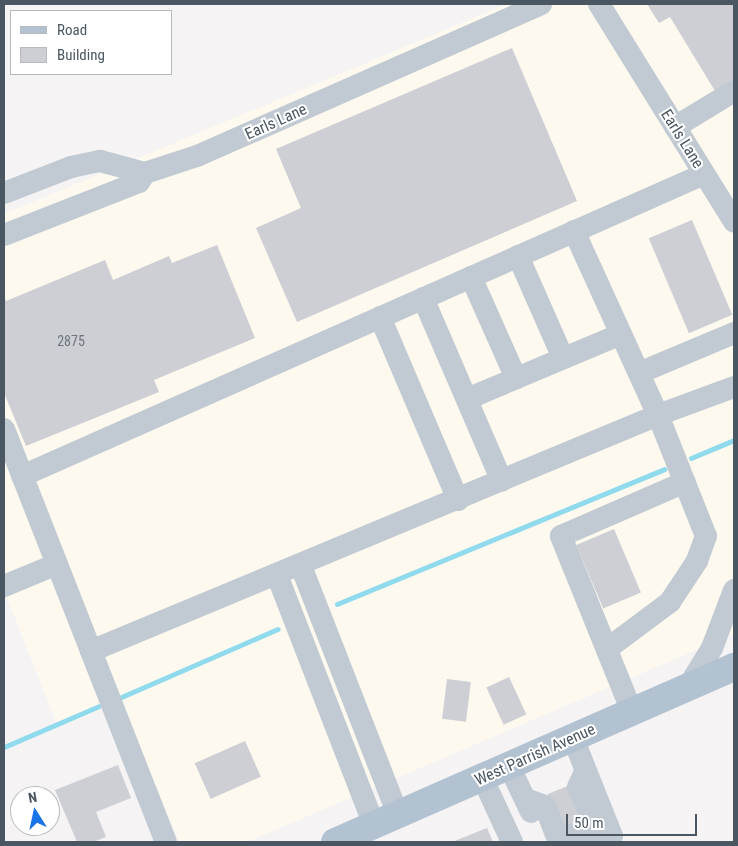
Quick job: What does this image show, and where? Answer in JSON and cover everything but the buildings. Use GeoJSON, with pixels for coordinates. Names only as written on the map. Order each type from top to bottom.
{"type":"FeatureCollection","features":[{"type":"Feature","properties":{"kind":"main road","name":"West Parrish Avenue"},"geometry":{"type":"LineString","coordinates":[[335,842],[734,667]]}},
{"type":"Feature","properties":{"kind":"street","name":"Earls Lane"},"geometry":{"type":"LineString","coordinates":[[4,235],[139,182],[145,173],[266,127],[541,4]]}},
{"type":"Feature","properties":{"kind":"street","name":"Earls Lane"},"geometry":{"type":"LineString","coordinates":[[599,4],[734,222]]}},
{"type":"Feature","properties":{"kind":"street"},"geometry":{"type":"LineString","coordinates":[[675,127],[734,91]]}},
{"type":"Feature","properties":{"kind":"street"},"geometry":{"type":"LineString","coordinates":[[4,193],[71,166],[100,160],[145,173]]}},
{"type":"Feature","properties":{"kind":"street"},"geometry":{"type":"LineString","coordinates":[[22,476],[704,174]]}},
{"type":"Feature","properties":{"kind":"street"},"geometry":{"type":"LineString","coordinates":[[574,231],[658,415],[706,536],[697,561],[670,602],[606,649]]}},
{"type":"Feature","properties":{"kind":"street"},"geometry":{"type":"LineString","coordinates":[[518,256],[563,358]]}},
{"type":"Feature","properties":{"kind":"street"},"geometry":{"type":"LineString","coordinates":[[471,277],[516,378]]}},
{"type":"Feature","properties":{"kind":"street"},"geometry":{"type":"LineString","coordinates":[[423,298],[502,481]]}},
{"type":"Feature","properties":{"kind":"street"},"geometry":{"type":"LineString","coordinates":[[380,318],[458,500]]}},
{"type":"Feature","properties":{"kind":"street"},"geometry":{"type":"LineString","coordinates":[[467,399],[621,334]]}},
{"type":"Feature","properties":{"kind":"street"},"geometry":{"type":"LineString","coordinates":[[639,373],[734,334]]}},
{"type":"Feature","properties":{"kind":"street"},"geometry":{"type":"LineString","coordinates":[[91,651],[301,566],[658,415],[734,387]]}},
{"type":"Feature","properties":{"kind":"street"},"geometry":{"type":"LineString","coordinates":[[4,429],[166,842]]}},
{"type":"Feature","properties":{"kind":"street"},"geometry":{"type":"LineString","coordinates":[[632,712],[561,536],[685,482]]}},
{"type":"Feature","properties":{"kind":"street"},"geometry":{"type":"LineString","coordinates":[[4,586],[57,564]]}},
{"type":"Feature","properties":{"kind":"street"},"geometry":{"type":"LineString","coordinates":[[301,566],[398,815]]}},
{"type":"Feature","properties":{"kind":"street"},"geometry":{"type":"LineString","coordinates":[[277,575],[374,825]]}},
{"type":"Feature","properties":{"kind":"street"},"geometry":{"type":"LineString","coordinates":[[688,687],[712,648],[734,590]]}},
{"type":"Feature","properties":{"kind":"street"},"geometry":{"type":"LineString","coordinates":[[573,738],[612,836],[595,842]]}},
{"type":"Feature","properties":{"kind":"street"},"geometry":{"type":"LineString","coordinates":[[509,766],[545,842]]}},
{"type":"Feature","properties":{"kind":"street"},"geometry":{"type":"LineString","coordinates":[[525,799],[546,806],[557,837],[581,833],[593,820],[578,787],[585,772]]}},
{"type":"Feature","properties":{"kind":"street"},"geometry":{"type":"LineString","coordinates":[[482,778],[512,842]]}},
{"type":"Feature","properties":{"kind":"shaded area"},"geometry":{"type":"Polygon","coordinates":[[[507,4],[734,4],[734,634],[247,842],[179,842],[121,702],[58,727],[4,590],[4,214],[507,4]]]}},
{"type":"Feature","properties":{"kind":"waterway"},"geometry":{"type":"LineString","coordinates":[[691,458],[734,440]]}},
{"type":"Feature","properties":{"kind":"waterway"},"geometry":{"type":"LineString","coordinates":[[337,604],[664,469]]}},
{"type":"Feature","properties":{"kind":"waterway"},"geometry":{"type":"LineString","coordinates":[[119,698],[278,629]]}},
{"type":"Feature","properties":{"kind":"waterway"},"geometry":{"type":"LineString","coordinates":[[4,747],[99,706]]}}]}
